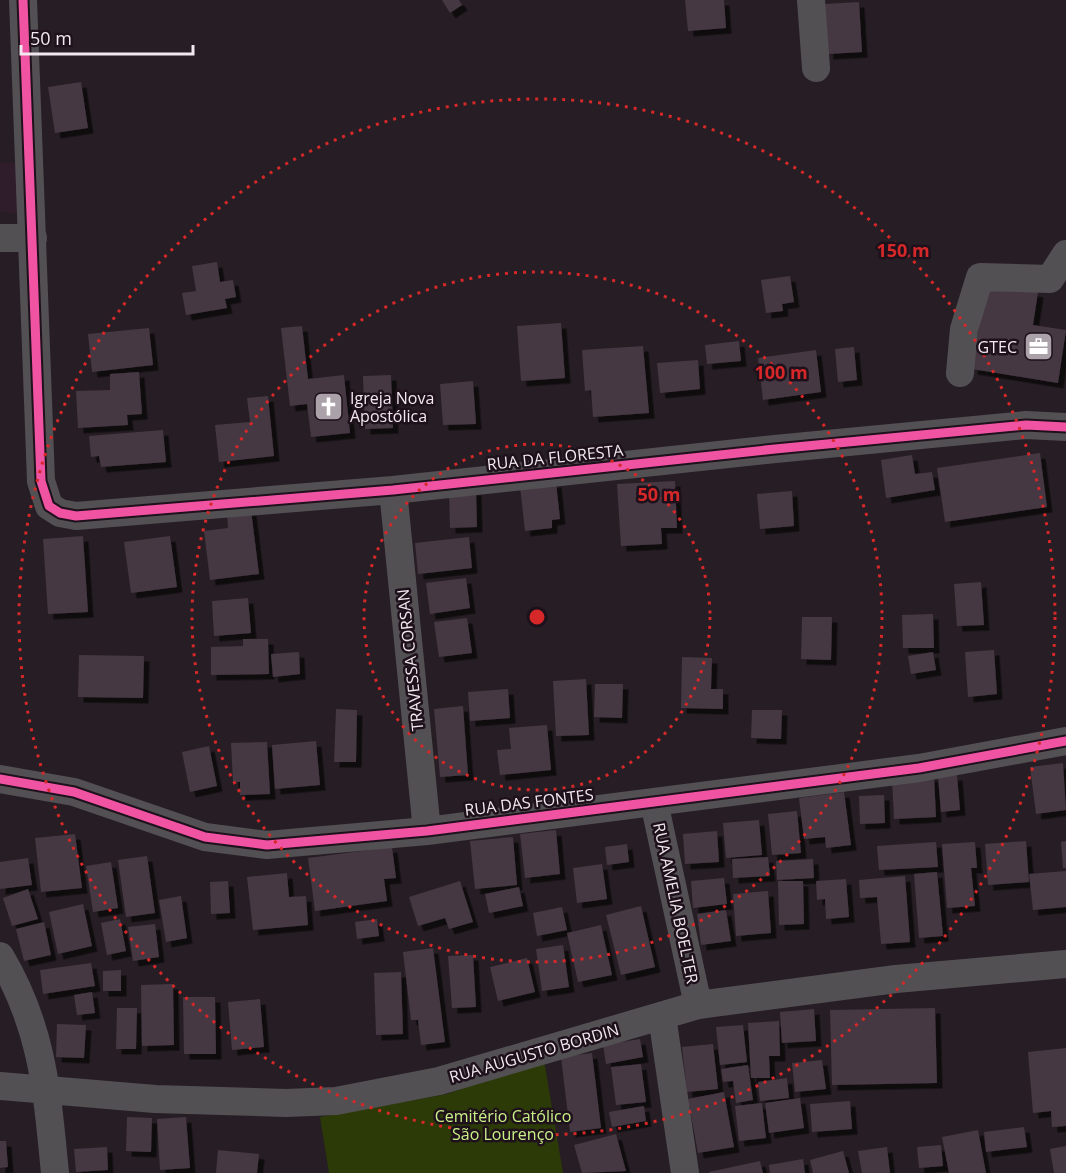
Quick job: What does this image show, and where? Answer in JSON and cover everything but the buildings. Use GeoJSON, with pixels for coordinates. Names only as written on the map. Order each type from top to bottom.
{"type":"FeatureCollection","features":[{"type":"Feature","properties":{"kind":"street"},"geometry":{"type":"LineString","coordinates":[[0,238],[33,238],[23,0]]}},
{"type":"Feature","properties":{"kind":"street"},"geometry":{"type":"LineString","coordinates":[[811,0],[816,68]]}},
{"type":"Feature","properties":{"kind":"street","name":"RUA DA FLORESTA"},"geometry":{"type":"LineString","coordinates":[[33,238],[41,481],[49,506],[60,513],[76,516],[393,490],[1026,425],[1066,427]]}},
{"type":"Feature","properties":{"kind":"street"},"geometry":{"type":"LineString","coordinates":[[960,373],[964,329],[980,278],[1058,283],[1066,254]]}},
{"type":"Feature","properties":{"kind":"street","name":"TRAVESSA CORSAN"},"geometry":{"type":"LineString","coordinates":[[393,490],[427,831]]}},
{"type":"Feature","properties":{"kind":"street","name":"RUA DAS FONTES"},"geometry":{"type":"LineString","coordinates":[[0,779],[74,792],[205,837],[267,845],[427,831],[919,768],[1066,741]]}},
{"type":"Feature","properties":{"kind":"street","name":"RUA AMELIA BOELTER"},"geometry":{"type":"LineString","coordinates":[[654,801],[698,1005]]}},
{"type":"Feature","properties":{"kind":"street"},"geometry":{"type":"LineString","coordinates":[[0,956],[19,988],[35,1030],[46,1088],[55,1173]]}},
{"type":"Feature","properties":{"kind":"street","name":"RUA AUGUSTO BORDIN"},"geometry":{"type":"LineString","coordinates":[[0,1086],[46,1088],[155,1099],[336,1101],[439,1081],[698,1005],[896,979],[1066,964]]}},
{"type":"Feature","properties":{"kind":"street"},"geometry":{"type":"LineString","coordinates":[[662,1016],[685,1173]]}},
{"type":"Feature","properties":{"kind":"shaded area"},"geometry":{"type":"Polygon","coordinates":[[[0,163],[16,163],[20,214],[0,212],[0,163]]]}},
{"type":"Feature","properties":{"kind":"green space","name":"Cemitério Católico São Lourenço"},"geometry":{"type":"Polygon","coordinates":[[[544,1060],[563,1173],[329,1173],[320,1117],[447,1094],[544,1060]]]}},
{"type":"Feature","properties":{"kind":"cycle path"},"geometry":{"type":"LineString","coordinates":[[23,0],[41,481],[49,506],[60,513],[76,516],[393,490],[1026,425],[1066,427]]}},
{"type":"Feature","properties":{"kind":"cycle path"},"geometry":{"type":"LineString","coordinates":[[0,779],[74,792],[205,837],[267,845],[427,831],[919,768],[1066,741]]}},
{"type":"Feature","properties":{"kind":"place","name":"GTEC"},"geometry":{"type":"Point","coordinates":[1038,347]}},
{"type":"Feature","properties":{"kind":"place","name":"Igreja Nova Apostólica"},"geometry":{"type":"Point","coordinates":[329,407]}}]}
